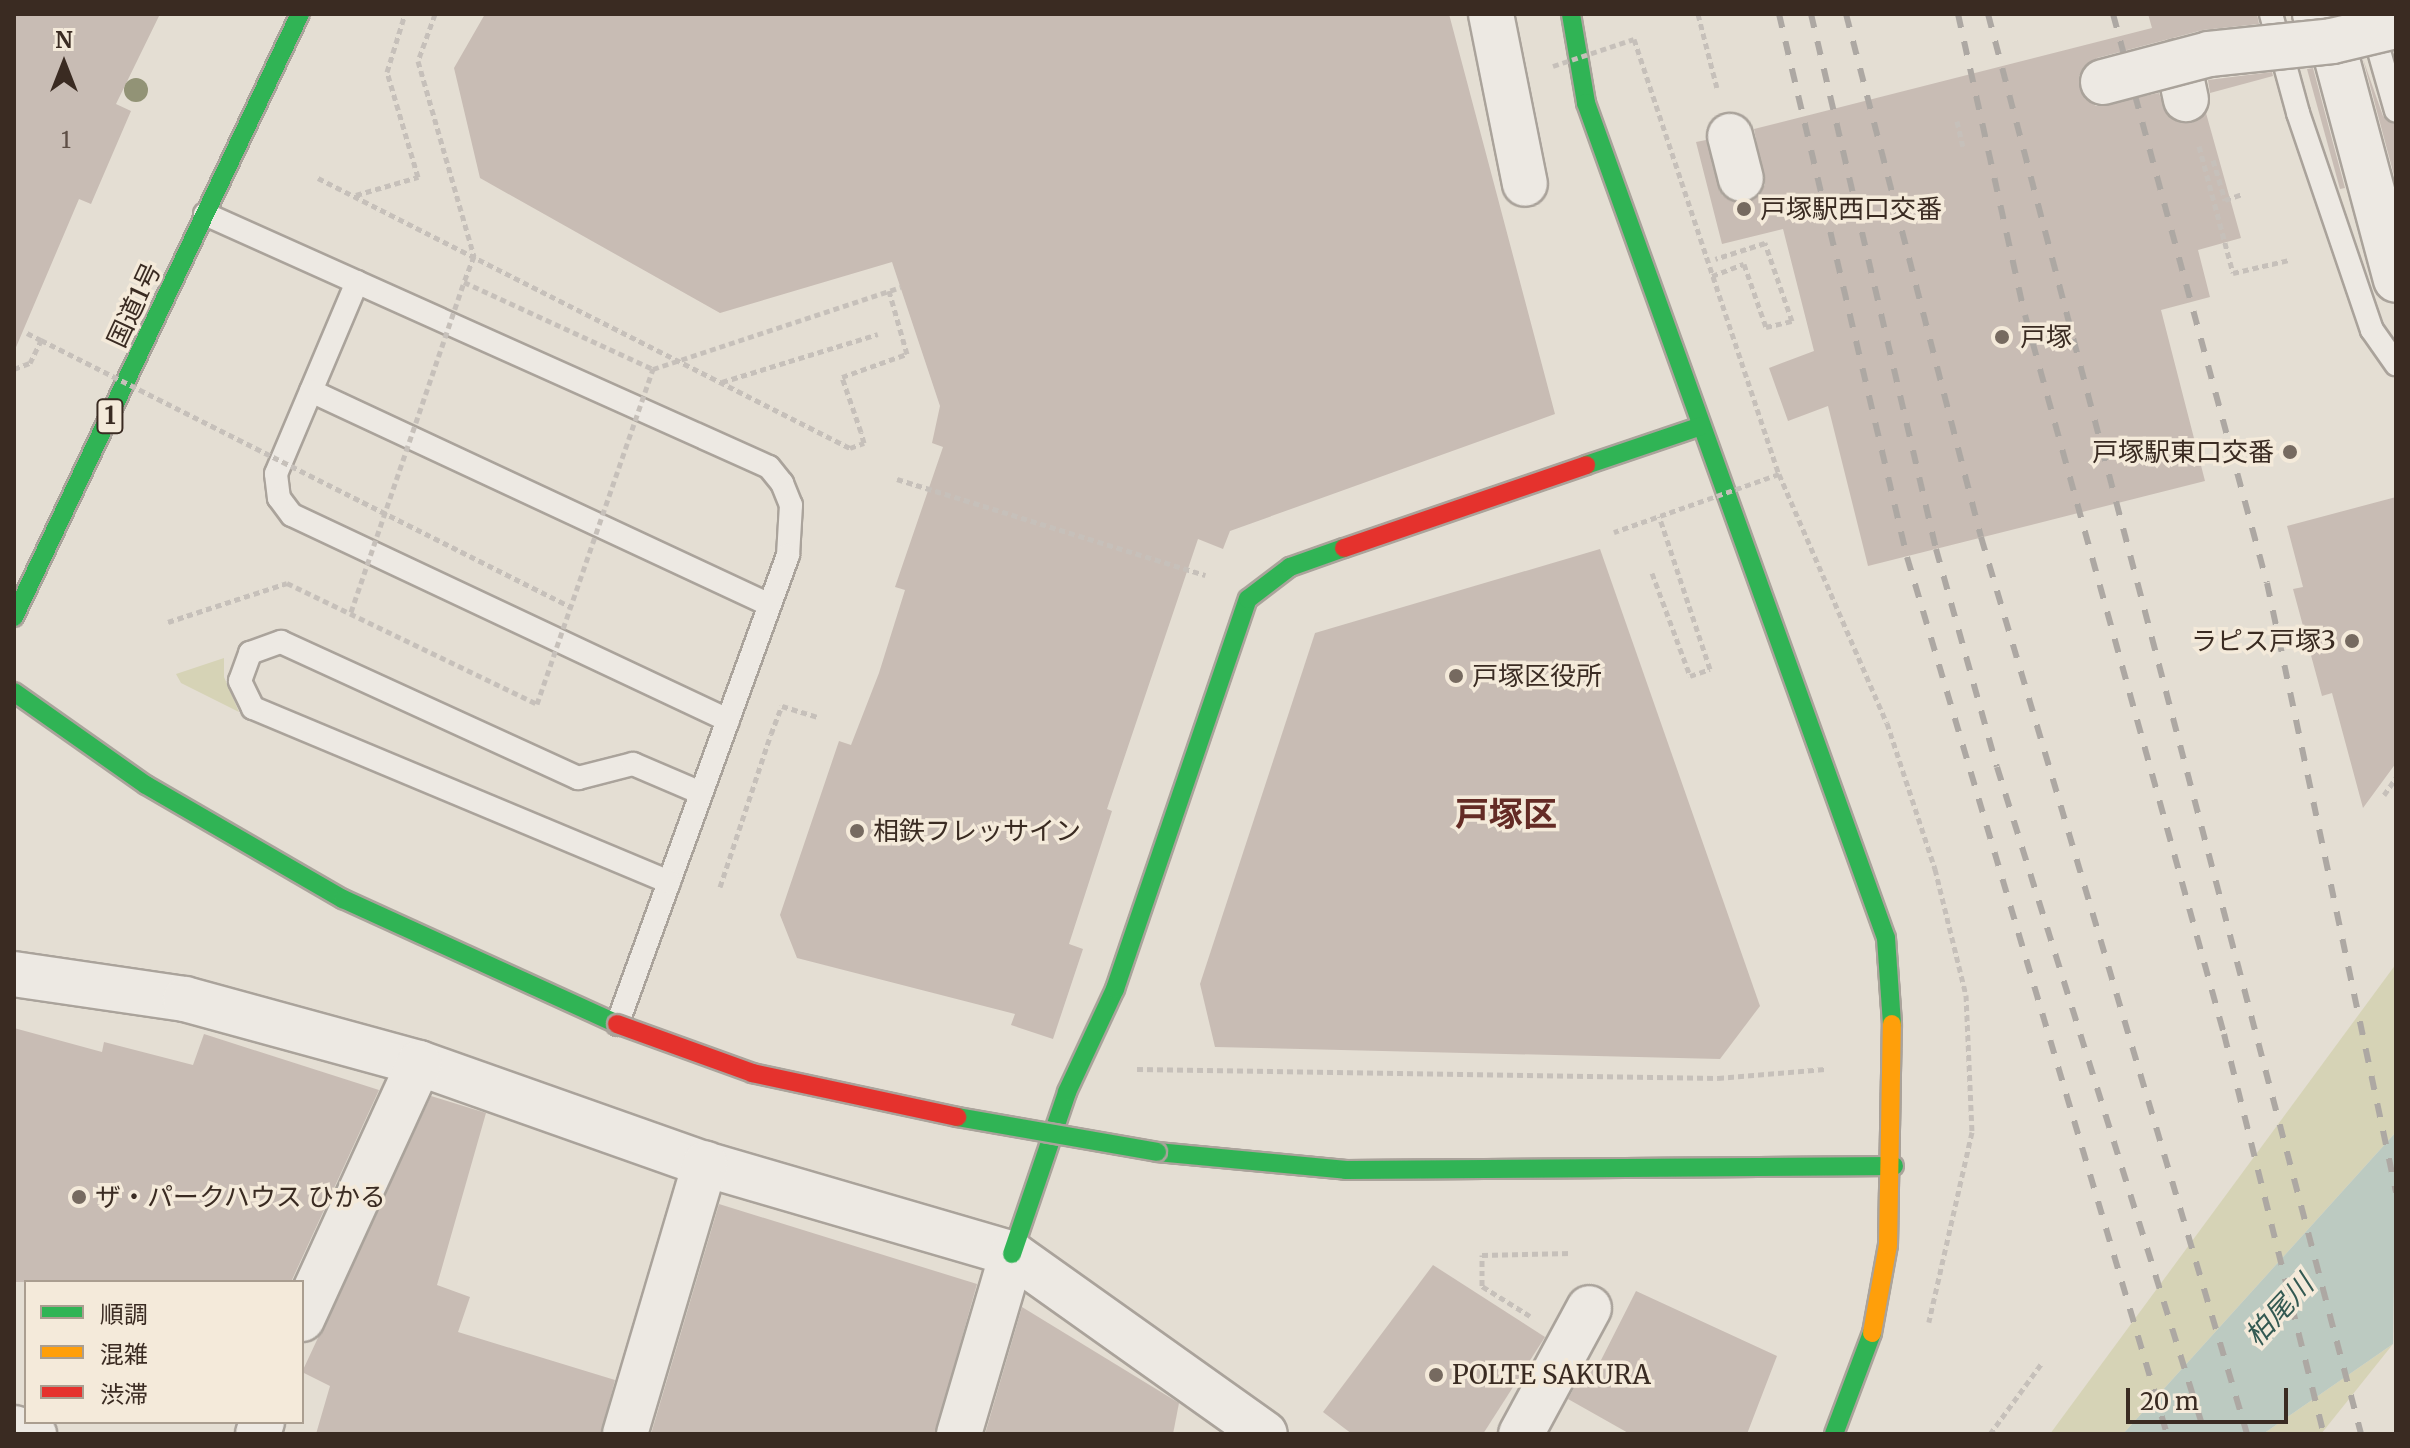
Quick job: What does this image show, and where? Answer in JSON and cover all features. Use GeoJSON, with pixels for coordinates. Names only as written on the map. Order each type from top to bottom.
{"type":"FeatureCollection","features":[{"type":"Feature","properties":{"kind":"main road","name":"国道1号"},"geometry":{"type":"LineString","coordinates":[[14,617],[300,14]]}},
{"type":"Feature","properties":{"kind":"main road"},"geometry":{"type":"LineString","coordinates":[[1571,14],[1586,103],[1886,938],[1894,1010],[1894,1166],[1873,1329],[1834,1434]]}},
{"type":"Feature","properties":{"kind":"main road"},"geometry":{"type":"LineString","coordinates":[[1012,1254],[1067,1092],[1115,989],[1248,599],[1290,567],[1701,426]]}},
{"type":"Feature","properties":{"kind":"main road"},"geometry":{"type":"LineString","coordinates":[[14,692],[146,785],[343,899],[617,1024],[752,1073],[875,1103],[1157,1152],[1346,1170],[1894,1166]]}},
{"type":"Feature","properties":{"kind":"street"},"geometry":{"type":"LineString","coordinates":[[1491,14],[1525,184]]}},
{"type":"Feature","properties":{"kind":"street"},"geometry":{"type":"LineString","coordinates":[[2103,82],[2182,80],[2324,28],[2386,20]]}},
{"type":"Feature","properties":{"kind":"street"},"geometry":{"type":"LineString","coordinates":[[2324,28],[2396,280]]}},
{"type":"Feature","properties":{"kind":"street"},"geometry":{"type":"LineString","coordinates":[[1730,136],[1741,179]]}},
{"type":"Feature","properties":{"kind":"street"},"geometry":{"type":"LineString","coordinates":[[14,974],[185,999],[419,1063],[705,1164],[1012,1254],[1265,1434]]}},
{"type":"Feature","properties":{"kind":"street"},"geometry":{"type":"LineString","coordinates":[[304,1315],[419,1063]]}},
{"type":"Feature","properties":{"kind":"street"},"geometry":{"type":"LineString","coordinates":[[625,1434],[705,1164]]}},
{"type":"Feature","properties":{"kind":"street"},"geometry":{"type":"LineString","coordinates":[[959,1434],[1012,1254]]}},
{"type":"Feature","properties":{"kind":"street"},"geometry":{"type":"LineString","coordinates":[[1521,1434],[1579,1324]]}},
{"type":"Feature","properties":{"kind":"street"},"geometry":{"type":"LineString","coordinates":[[14,1428],[34,1434]]}},
{"type":"Feature","properties":{"kind":"lane"},"geometry":{"type":"LineString","coordinates":[[2271,14],[2372,330],[2396,364]]}},
{"type":"Feature","properties":{"kind":"lane"},"geometry":{"type":"LineString","coordinates":[[2386,20],[2396,111]]}},
{"type":"Feature","properties":{"kind":"lane"},"geometry":{"type":"LineString","coordinates":[[205,214],[769,467],[791,505],[788,555],[617,1024]]}},
{"type":"Feature","properties":{"kind":"lane"},"geometry":{"type":"LineString","coordinates":[[357,282],[276,474],[279,498],[292,515],[728,720]]}},
{"type":"Feature","properties":{"kind":"lane"},"geometry":{"type":"LineString","coordinates":[[311,391],[770,605]]}},
{"type":"Feature","properties":{"kind":"lane"},"geometry":{"type":"LineString","coordinates":[[669,882],[253,708],[240,681],[250,653],[281,642],[578,778],[633,764],[701,793]]}},
{"type":"Feature","properties":{"kind":"path"},"geometry":{"type":"LineString","coordinates":[[354,195],[418,177],[387,72],[405,14]]}},
{"type":"Feature","properties":{"kind":"path"},"geometry":{"type":"LineString","coordinates":[[351,612],[474,256],[418,61],[435,14]]}},
{"type":"Feature","properties":{"kind":"path"},"geometry":{"type":"LineString","coordinates":[[1698,14],[1730,136]]}},
{"type":"Feature","properties":{"kind":"path"},"geometry":{"type":"LineString","coordinates":[[1504,82],[1634,39],[1779,474],[1614,532]]}},
{"type":"Feature","properties":{"kind":"path"},"geometry":{"type":"LineString","coordinates":[[2182,80],[2233,273],[2289,260]]}},
{"type":"Feature","properties":{"kind":"path"},"geometry":{"type":"LineString","coordinates":[[1957,121],[1963,146]]}},
{"type":"Feature","properties":{"kind":"path"},"geometry":{"type":"LineString","coordinates":[[2213,160],[2225,200],[2242,194]]}},
{"type":"Feature","properties":{"kind":"path"},"geometry":{"type":"LineString","coordinates":[[318,178],[850,448],[864,443],[842,377],[907,354],[889,291]]}},
{"type":"Feature","properties":{"kind":"path"},"geometry":{"type":"LineString","coordinates":[[1712,276],[1744,264],[1766,327],[1792,321],[1765,243],[1715,259]]}},
{"type":"Feature","properties":{"kind":"path"},"geometry":{"type":"LineString","coordinates":[[464,282],[653,369],[901,287]]}},
{"type":"Feature","properties":{"kind":"path"},"geometry":{"type":"LineString","coordinates":[[27,333],[386,511],[571,607]]}},
{"type":"Feature","properties":{"kind":"path"},"geometry":{"type":"LineString","coordinates":[[722,382],[878,334]]}},
{"type":"Feature","properties":{"kind":"path"},"geometry":{"type":"LineString","coordinates":[[14,369],[30,363],[41,340]]}},
{"type":"Feature","properties":{"kind":"path"},"geometry":{"type":"LineString","coordinates":[[168,622],[287,583],[537,704],[653,369]]}},
{"type":"Feature","properties":{"kind":"path"},"geometry":{"type":"LineString","coordinates":[[897,479],[1214,578]]}},
{"type":"Feature","properties":{"kind":"path"},"geometry":{"type":"LineString","coordinates":[[1652,573],[1690,676],[1710,669],[1659,516]]}},
{"type":"Feature","properties":{"kind":"path"},"geometry":{"type":"LineString","coordinates":[[720,887],[782,706],[817,717]]}},
{"type":"Feature","properties":{"kind":"path"},"geometry":{"type":"LineString","coordinates":[[2384,795],[2396,778]]}},
{"type":"Feature","properties":{"kind":"path"},"geometry":{"type":"LineString","coordinates":[[1137,1069],[1718,1078],[1825,1069]]}},
{"type":"Feature","properties":{"kind":"path"},"geometry":{"type":"LineString","coordinates":[[1572,1253],[1482,1255],[1482,1286],[1579,1324]]}},
{"type":"Feature","properties":{"kind":"path"},"geometry":{"type":"LineString","coordinates":[[1990,1434],[2041,1364]]}},
{"type":"Feature","properties":{"kind":"shaded area"},"geometry":{"type":"Polygon","coordinates":[[[224,658],[224,677],[239,712],[181,683],[176,674],[224,658]]]}},
{"type":"Feature","properties":{"kind":"shaded area"},"geometry":{"type":"Polygon","coordinates":[[[2396,964],[2396,1132],[2123,1434],[2050,1434],[2396,964]]]}},
{"type":"Feature","properties":{"kind":"shaded area"},"geometry":{"type":"Polygon","coordinates":[[[2393,1344],[2321,1434],[2263,1434],[2393,1344]]]}},
{"type":"Feature","properties":{"kind":"water","name":"柏尾川"},"geometry":{"type":"Polygon","coordinates":[[[2396,1132],[2393,1344],[2263,1434],[2123,1434],[2396,1132]]]}},
{"type":"Feature","properties":{"kind":"building"},"geometry":{"type":"Polygon","coordinates":[[[14,14],[160,14],[116,104],[131,111],[91,204],[79,199],[14,352],[14,14]]]}},
{"type":"Feature","properties":{"kind":"building"},"geometry":{"type":"Polygon","coordinates":[[[485,14],[1449,14],[1555,414],[1230,531],[1223,549],[1198,539],[1107,809],[1112,811],[1069,944],[1083,949],[1053,1039],[1011,1025],[1015,1014],[797,958],[780,915],[839,741],[851,745],[879,673],[905,590],[895,587],[943,447],[932,443],[940,406],[892,262],[720,313],[480,178],[454,68],[485,14]]]}},
{"type":"Feature","properties":{"kind":"building"},"geometry":{"type":"Polygon","coordinates":[[[2148,14],[2257,14],[2259,24],[2203,30],[2097,58],[2079,76],[2085,99],[2096,106],[2159,93],[2167,115],[2178,122],[2192,123],[2206,113],[2241,238],[2198,250],[2210,297],[2161,310],[2205,481],[1868,566],[1828,406],[1788,421],[1769,368],[1814,351],[1783,229],[1722,244],[1696,142],[1706,140],[1723,196],[1748,203],[1765,185],[1754,129],[2152,28],[2148,14]]]}},
{"type":"Feature","properties":{"kind":"building"},"geometry":{"type":"Polygon","coordinates":[[[2363,59],[2383,116],[2396,125],[2396,183],[2363,59]]]}},
{"type":"Feature","properties":{"kind":"building"},"geometry":{"type":"Polygon","coordinates":[[[2313,68],[2345,188],[2340,189],[2307,69],[2313,68]]]}},
{"type":"Feature","properties":{"kind":"building"},"geometry":{"type":"Polygon","coordinates":[[[2272,72],[2273,76],[2210,93],[2208,80],[2272,72]]]}},
{"type":"Feature","properties":{"kind":"building","name":"ラピス戸塚3"},"geometry":{"type":"Polygon","coordinates":[[[2396,497],[2396,763],[2363,808],[2332,693],[2322,696],[2293,589],[2303,587],[2287,526],[2396,497]]]}},
{"type":"Feature","properties":{"kind":"building"},"geometry":{"type":"Polygon","coordinates":[[[1600,549],[1760,1006],[1720,1059],[1215,1047],[1200,984],[1315,633],[1600,549]]]}},
{"type":"Feature","properties":{"kind":"building"},"geometry":{"type":"Polygon","coordinates":[[[14,1028],[102,1052],[104,1042],[193,1065],[204,1034],[379,1090],[292,1280],[14,1282],[14,1028]]]}},
{"type":"Feature","properties":{"kind":"building"},"geometry":{"type":"Polygon","coordinates":[[[431,1096],[486,1113],[437,1285],[470,1297],[458,1332],[615,1380],[601,1434],[316,1434],[330,1386],[304,1373],[431,1096]]]}},
{"type":"Feature","properties":{"kind":"building"},"geometry":{"type":"Polygon","coordinates":[[[719,1204],[977,1284],[935,1434],[651,1434],[719,1204]]]}},
{"type":"Feature","properties":{"kind":"building","name":"POLTE SAKURA"},"geometry":{"type":"Polygon","coordinates":[[[1433,1265],[1545,1337],[1483,1434],[1352,1434],[1323,1412],[1433,1265]]]}},
{"type":"Feature","properties":{"kind":"building"},"geometry":{"type":"Polygon","coordinates":[[[1636,1291],[1777,1356],[1747,1434],[1630,1434],[1568,1399],[1587,1364],[1596,1370],[1636,1291]]]}},
{"type":"Feature","properties":{"kind":"building"},"geometry":{"type":"Polygon","coordinates":[[[1022,1307],[1179,1403],[1173,1434],[985,1434],[1022,1307]]]}},
{"type":"Feature","properties":{"kind":"railway"},"geometry":{"type":"LineString","coordinates":[[1779,14],[1907,557],[2167,1434]]}},
{"type":"Feature","properties":{"kind":"railway"},"geometry":{"type":"LineString","coordinates":[[1811,14],[1936,549],[1997,767],[2205,1434]]}},
{"type":"Feature","properties":{"kind":"railway"},"geometry":{"type":"LineString","coordinates":[[1846,14],[1981,537],[2247,1434]]}},
{"type":"Feature","properties":{"kind":"railway"},"geometry":{"type":"LineString","coordinates":[[1958,14],[2025,315],[2224,1034],[2324,1434]]}},
{"type":"Feature","properties":{"kind":"railway"},"geometry":{"type":"LineString","coordinates":[[1988,14],[2361,1434]]}},
{"type":"Feature","properties":{"kind":"railway"},"geometry":{"type":"LineString","coordinates":[[2113,14],[2267,583],[2396,1192]]}},
{"type":"Feature","properties":{"kind":"traffic: fast"},"geometry":{"type":"LineString","coordinates":[[14,617],[300,14]]}},
{"type":"Feature","properties":{"kind":"traffic: fast"},"geometry":{"type":"LineString","coordinates":[[1571,14],[1586,103],[1886,938],[1892,1024]]}},
{"type":"Feature","properties":{"kind":"traffic: fast"},"geometry":{"type":"LineString","coordinates":[[1586,465],[1701,426]]}},
{"type":"Feature","properties":{"kind":"traffic: fast"},"geometry":{"type":"LineString","coordinates":[[1012,1254],[1067,1092],[1115,989],[1248,599],[1290,567],[1344,548]]}},
{"type":"Feature","properties":{"kind":"traffic: fast"},"geometry":{"type":"LineString","coordinates":[[14,692],[146,785],[343,899],[617,1024]]}},
{"type":"Feature","properties":{"kind":"traffic: fast"},"geometry":{"type":"LineString","coordinates":[[957,1117],[1157,1152]]}},
{"type":"Feature","properties":{"kind":"traffic: fast"},"geometry":{"type":"LineString","coordinates":[[1157,1152],[1346,1170],[1894,1166]]}},
{"type":"Feature","properties":{"kind":"traffic: fast"},"geometry":{"type":"LineString","coordinates":[[1834,1434],[1872,1333]]}},
{"type":"Feature","properties":{"kind":"traffic: slow"},"geometry":{"type":"LineString","coordinates":[[1872,1333],[1888,1245],[1892,1024]]}},
{"type":"Feature","properties":{"kind":"traffic: jam"},"geometry":{"type":"LineString","coordinates":[[1344,548],[1586,465]]}},
{"type":"Feature","properties":{"kind":"traffic: jam"},"geometry":{"type":"LineString","coordinates":[[617,1024],[752,1073],[957,1117]]}},
{"type":"Feature","properties":{"kind":"place","name":"戸塚駅西口交番"},"geometry":{"type":"Point","coordinates":[1744,209]}},
{"type":"Feature","properties":{"kind":"place","name":"戸塚"},"geometry":{"type":"Point","coordinates":[2002,337]}},
{"type":"Feature","properties":{"kind":"place","name":"戸塚駅東口交番"},"geometry":{"type":"Point","coordinates":[2290,452]}},
{"type":"Feature","properties":{"kind":"place","name":"ラピス戸塚3"},"geometry":{"type":"Point","coordinates":[2352,641]}},
{"type":"Feature","properties":{"kind":"place","name":"戸塚区役所"},"geometry":{"type":"Point","coordinates":[1456,676]}},
{"type":"Feature","properties":{"kind":"place","name":"相鉄フレッサイン"},"geometry":{"type":"Point","coordinates":[857,831]}},
{"type":"Feature","properties":{"kind":"place","name":"ザ・パークハウス ひかる"},"geometry":{"type":"Point","coordinates":[79,1197]}},
{"type":"Feature","properties":{"kind":"place","name":"POLTE SAKURA"},"geometry":{"type":"Point","coordinates":[1436,1375]}},
{"type":"Feature","properties":{"kind":"district","name":"戸塚区"},"geometry":{"type":"Point","coordinates":[1506,815]}}]}
